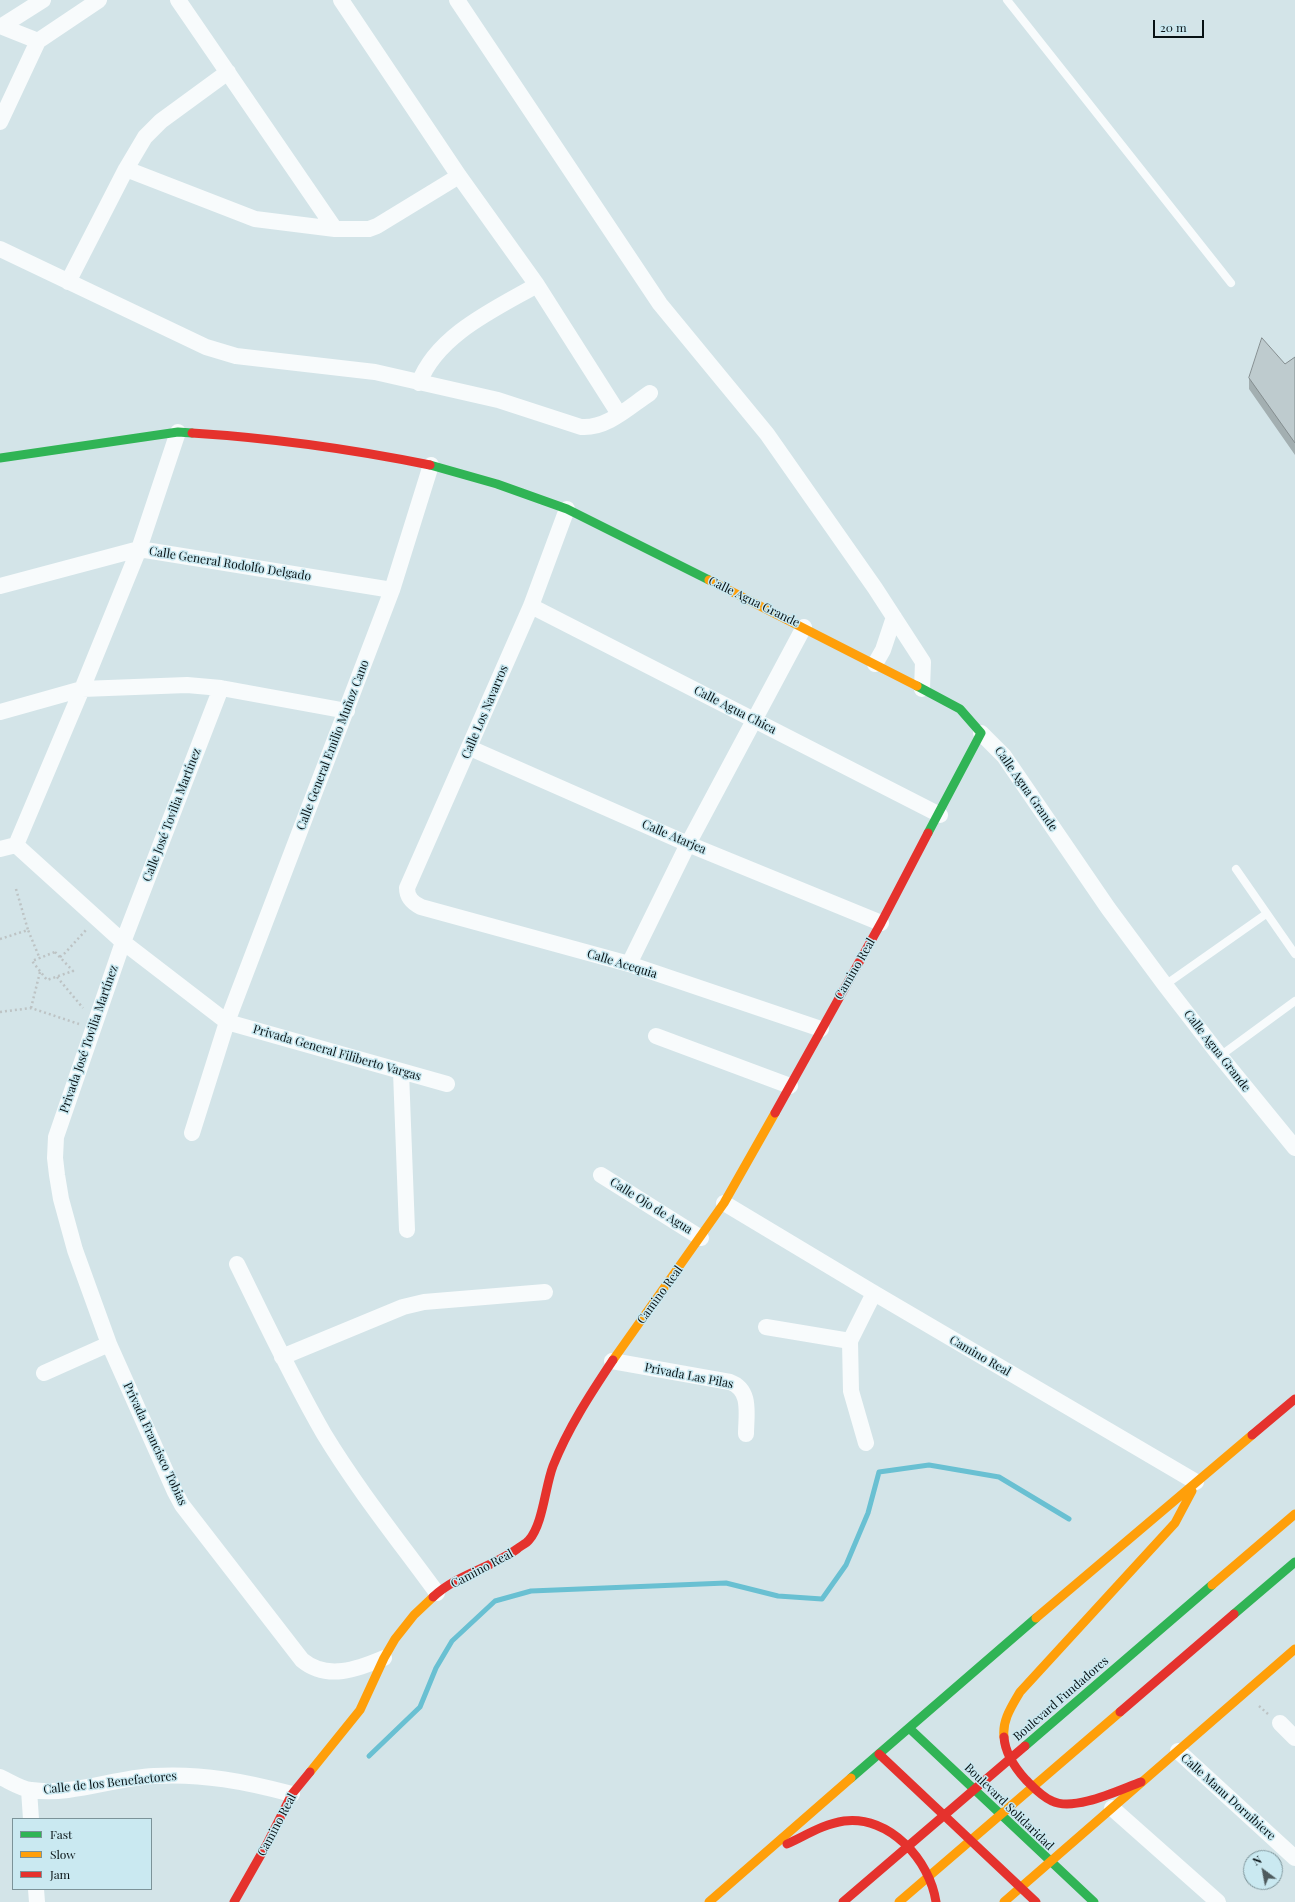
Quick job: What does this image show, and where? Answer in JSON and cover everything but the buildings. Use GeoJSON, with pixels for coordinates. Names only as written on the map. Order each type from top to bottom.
{"type":"FeatureCollection","features":[{"type":"Feature","properties":{"kind":"main road","name":"Calle Agua Grande"},"geometry":{"type":"LineString","coordinates":[[0,458],[178,432],[246,436],[360,451],[431,466],[497,484],[567,510],[804,627],[960,709],[981,733]]}},
{"type":"Feature","properties":{"kind":"main road","name":"Camino Real"},"geometry":{"type":"LineString","coordinates":[[234,1902],[263,1851],[292,1794],[360,1710],[374,1683],[384,1658],[395,1639],[414,1615],[437,1593],[470,1574],[505,1558],[529,1540],[540,1517],[547,1483],[554,1464],[579,1414],[612,1361],[701,1238],[724,1203],[881,923],[940,815],[981,733]]}},
{"type":"Feature","properties":{"kind":"main road"},"geometry":{"type":"LineString","coordinates":[[709,1902],[909,1728],[1295,1399]]}},
{"type":"Feature","properties":{"kind":"main road"},"geometry":{"type":"LineString","coordinates":[[1141,1782],[1095,1800],[1075,1804],[1053,1802],[1034,1788],[1020,1773],[1005,1748],[1003,1729],[1008,1713],[1020,1692],[1175,1523],[1196,1482]]}},
{"type":"Feature","properties":{"kind":"main road","name":"Boulevard Fundadores"},"geometry":{"type":"LineString","coordinates":[[843,1902],[1295,1514]]}},
{"type":"Feature","properties":{"kind":"main road"},"geometry":{"type":"LineString","coordinates":[[899,1902],[1295,1562]]}},
{"type":"Feature","properties":{"kind":"main road"},"geometry":{"type":"LineString","coordinates":[[1004,1902],[1295,1649]]}},
{"type":"Feature","properties":{"kind":"main road","name":"Boulevard Solidaridad"},"geometry":{"type":"LineString","coordinates":[[909,1728],[1094,1902]]}},
{"type":"Feature","properties":{"kind":"main road"},"geometry":{"type":"LineString","coordinates":[[879,1754],[1036,1902]]}},
{"type":"Feature","properties":{"kind":"main road"},"geometry":{"type":"LineString","coordinates":[[763,1855],[832,1824],[858,1821],[876,1823],[904,1842],[917,1858],[928,1874],[936,1902]]}},
{"type":"Feature","properties":{"kind":"street"},"geometry":{"type":"LineString","coordinates":[[1,26],[43,0]]}},
{"type":"Feature","properties":{"kind":"street"},"geometry":{"type":"LineString","coordinates":[[0,122],[38,41],[99,0]]}},
{"type":"Feature","properties":{"kind":"street"},"geometry":{"type":"LineString","coordinates":[[178,0],[335,229]]}},
{"type":"Feature","properties":{"kind":"street"},"geometry":{"type":"LineString","coordinates":[[340,0],[459,176],[537,285],[619,414]]}},
{"type":"Feature","properties":{"kind":"street"},"geometry":{"type":"LineString","coordinates":[[457,0],[660,304],[767,434],[894,617],[923,662],[922,689]]}},
{"type":"Feature","properties":{"kind":"street"},"geometry":{"type":"LineString","coordinates":[[1,26],[38,41]]}},
{"type":"Feature","properties":{"kind":"street"},"geometry":{"type":"LineString","coordinates":[[68,282],[126,169],[145,137],[153,127],[228,72]]}},
{"type":"Feature","properties":{"kind":"street"},"geometry":{"type":"LineString","coordinates":[[126,169],[255,219],[335,229],[369,229],[377,226],[459,176]]}},
{"type":"Feature","properties":{"kind":"street"},"geometry":{"type":"LineString","coordinates":[[0,249],[194,343],[236,356],[375,372],[498,400],[581,428],[597,426],[619,414],[650,393]]}},
{"type":"Feature","properties":{"kind":"street"},"geometry":{"type":"LineString","coordinates":[[419,382],[425,368],[447,341],[489,313],[537,285]]}},
{"type":"Feature","properties":{"kind":"street"},"geometry":{"type":"LineString","coordinates":[[16,846],[82,689],[138,549],[178,432]]}},
{"type":"Feature","properties":{"kind":"street","name":"Calle General Emilio Muñoz Cano"},"geometry":{"type":"LineString","coordinates":[[192,1133],[227,1022],[392,590],[431,466]]}},
{"type":"Feature","properties":{"kind":"street","name":"Calle Los Navarros"},"geometry":{"type":"LineString","coordinates":[[421,907],[410,899],[407,888],[470,748],[531,606],[567,510]]}},
{"type":"Feature","properties":{"kind":"street","name":"Calle General Rodolfo Delgado"},"geometry":{"type":"LineString","coordinates":[[0,586],[138,549],[392,590]]}},
{"type":"Feature","properties":{"kind":"street","name":"Calle Agua Chica"},"geometry":{"type":"LineString","coordinates":[[531,606],[940,815]]}},
{"type":"Feature","properties":{"kind":"street"},"geometry":{"type":"LineString","coordinates":[[875,664],[883,650],[894,617]]}},
{"type":"Feature","properties":{"kind":"street"},"geometry":{"type":"LineString","coordinates":[[629,964],[688,844],[804,627]]}},
{"type":"Feature","properties":{"kind":"street"},"geometry":{"type":"LineString","coordinates":[[0,712],[82,689],[187,685],[221,688],[347,711]]}},
{"type":"Feature","properties":{"kind":"street","name":"Calle José Tovilia Martínez"},"geometry":{"type":"LineString","coordinates":[[123,942],[221,688]]}},
{"type":"Feature","properties":{"kind":"street","name":"Calle Agua Grande"},"geometry":{"type":"LineString","coordinates":[[981,733],[1004,756],[1108,908],[1165,985],[1220,1056],[1295,1148]]}},
{"type":"Feature","properties":{"kind":"street","name":"Calle Atarjea"},"geometry":{"type":"LineString","coordinates":[[470,748],[688,844],[881,923]]}},
{"type":"Feature","properties":{"kind":"street"},"geometry":{"type":"LineString","coordinates":[[0,849],[16,846]]}},
{"type":"Feature","properties":{"kind":"street"},"geometry":{"type":"LineString","coordinates":[[16,846],[123,942],[227,1022]]}},
{"type":"Feature","properties":{"kind":"street","name":"Calle Acequia"},"geometry":{"type":"LineString","coordinates":[[421,907],[629,964],[821,1029]]}},
{"type":"Feature","properties":{"kind":"street","name":"Privada José Tovilia Martínez"},"geometry":{"type":"LineString","coordinates":[[56,1137],[123,942]]}},
{"type":"Feature","properties":{"kind":"street","name":"Privada General Filiberto Vargas"},"geometry":{"type":"LineString","coordinates":[[227,1022],[447,1084]]}},
{"type":"Feature","properties":{"kind":"street"},"geometry":{"type":"LineString","coordinates":[[656,1036],[790,1086]]}},
{"type":"Feature","properties":{"kind":"street"},"geometry":{"type":"LineString","coordinates":[[401,1072],[407,1230]]}},
{"type":"Feature","properties":{"kind":"street","name":"Privada Francisco Tobias"},"geometry":{"type":"LineString","coordinates":[[56,1137],[55,1158],[61,1198],[75,1250],[110,1344],[182,1505],[302,1660],[317,1669],[342,1671],[362,1667],[384,1658]]}},
{"type":"Feature","properties":{"kind":"street","name":"Calle Ojo de Agua"},"geometry":{"type":"LineString","coordinates":[[601,1175],[701,1238]]}},
{"type":"Feature","properties":{"kind":"street","name":"Camino Real"},"geometry":{"type":"LineString","coordinates":[[724,1203],[1196,1482]]}},
{"type":"Feature","properties":{"kind":"street"},"geometry":{"type":"LineString","coordinates":[[237,1264],[282,1358],[325,1435],[379,1514],[437,1593]]}},
{"type":"Feature","properties":{"kind":"street"},"geometry":{"type":"LineString","coordinates":[[282,1358],[403,1306],[424,1302],[545,1292]]}},
{"type":"Feature","properties":{"kind":"street"},"geometry":{"type":"LineString","coordinates":[[866,1443],[850,1391],[850,1341],[874,1293]]}},
{"type":"Feature","properties":{"kind":"street"},"geometry":{"type":"LineString","coordinates":[[766,1327],[850,1341]]}},
{"type":"Feature","properties":{"kind":"street"},"geometry":{"type":"LineString","coordinates":[[44,1373],[110,1344]]}},
{"type":"Feature","properties":{"kind":"street","name":"Privada Las Pilas"},"geometry":{"type":"LineString","coordinates":[[612,1361],[730,1382],[738,1385],[746,1397],[746,1434]]}},
{"type":"Feature","properties":{"kind":"street"},"geometry":{"type":"LineString","coordinates":[[1280,1723],[1295,1738]]}},
{"type":"Feature","properties":{"kind":"street","name":"Calle Manu Dornibiere"},"geometry":{"type":"LineString","coordinates":[[1178,1751],[1295,1858]]}},
{"type":"Feature","properties":{"kind":"street","name":"Calle de los Benefactores"},"geometry":{"type":"LineString","coordinates":[[0,1777],[29,1790],[74,1789],[152,1776],[198,1776],[237,1781],[292,1794]]}},
{"type":"Feature","properties":{"kind":"street"},"geometry":{"type":"LineString","coordinates":[[29,1790],[31,1818]]}},
{"type":"Feature","properties":{"kind":"street"},"geometry":{"type":"LineString","coordinates":[[1112,1808],[1218,1902]]}},
{"type":"Feature","properties":{"kind":"street"},"geometry":{"type":"LineString","coordinates":[[36,1890],[36,1902]]}},
{"type":"Feature","properties":{"kind":"lane"},"geometry":{"type":"LineString","coordinates":[[1007,0],[1231,283]]}},
{"type":"Feature","properties":{"kind":"lane"},"geometry":{"type":"LineString","coordinates":[[1236,869],[1295,954]]}},
{"type":"Feature","properties":{"kind":"lane"},"geometry":{"type":"LineString","coordinates":[[1165,985],[1266,914]]}},
{"type":"Feature","properties":{"kind":"lane"},"geometry":{"type":"LineString","coordinates":[[1220,1056],[1295,1001]]}},
{"type":"Feature","properties":{"kind":"path"},"geometry":{"type":"LineString","coordinates":[[16,889],[28,930],[40,958]]}},
{"type":"Feature","properties":{"kind":"path"},"geometry":{"type":"LineString","coordinates":[[60,957],[66,953],[96,917]]}},
{"type":"Feature","properties":{"kind":"path"},"geometry":{"type":"LineString","coordinates":[[0,939],[28,930]]}},
{"type":"Feature","properties":{"kind":"path"},"geometry":{"type":"LineString","coordinates":[[55,952],[60,957],[73,971],[47,980],[32,961],[55,952]]}},
{"type":"Feature","properties":{"kind":"path"},"geometry":{"type":"LineString","coordinates":[[31,1008],[40,972]]}},
{"type":"Feature","properties":{"kind":"path"},"geometry":{"type":"LineString","coordinates":[[57,977],[84,1007],[82,1013]]}},
{"type":"Feature","properties":{"kind":"path"},"geometry":{"type":"LineString","coordinates":[[0,1012],[31,1008],[79,1024],[80,1018]]}},
{"type":"Feature","properties":{"kind":"path"},"geometry":{"type":"LineString","coordinates":[[1244,1693],[1280,1723]]}},
{"type":"Feature","properties":{"kind":"waterway"},"geometry":{"type":"LineString","coordinates":[[369,1756],[420,1707],[436,1668],[452,1641],[495,1601],[531,1591],[726,1583],[778,1596],[822,1599],[846,1565],[868,1513],[879,1472],[929,1465],[999,1477],[1069,1519]]}},
{"type":"Feature","properties":{"kind":"traffic: fast"},"geometry":{"type":"LineString","coordinates":[[0,458],[178,432],[192,433]]}},
{"type":"Feature","properties":{"kind":"traffic: fast"},"geometry":{"type":"LineString","coordinates":[[430,465],[497,484],[567,509],[709,580]]}},
{"type":"Feature","properties":{"kind":"traffic: fast"},"geometry":{"type":"LineString","coordinates":[[917,686],[960,709],[981,733],[928,833]]}},
{"type":"Feature","properties":{"kind":"traffic: fast"},"geometry":{"type":"LineString","coordinates":[[1234,1614],[1295,1562]]}},
{"type":"Feature","properties":{"kind":"traffic: fast"},"geometry":{"type":"LineString","coordinates":[[1025,1746],[1212,1585]]}},
{"type":"Feature","properties":{"kind":"traffic: fast"},"geometry":{"type":"LineString","coordinates":[[851,1778],[1036,1618]]}},
{"type":"Feature","properties":{"kind":"traffic: fast"},"geometry":{"type":"LineString","coordinates":[[909,1728],[1094,1902]]}},
{"type":"Feature","properties":{"kind":"traffic: slow"},"geometry":{"type":"LineString","coordinates":[[709,580],[917,686]]}},
{"type":"Feature","properties":{"kind":"traffic: slow"},"geometry":{"type":"LineString","coordinates":[[613,1360],[724,1203],[775,1113]]}},
{"type":"Feature","properties":{"kind":"traffic: slow"},"geometry":{"type":"LineString","coordinates":[[1036,1618],[1252,1435]]}},
{"type":"Feature","properties":{"kind":"traffic: slow"},"geometry":{"type":"LineString","coordinates":[[1004,1737],[1006,1719],[1020,1692],[1175,1523],[1192,1491]]}},
{"type":"Feature","properties":{"kind":"traffic: slow"},"geometry":{"type":"LineString","coordinates":[[1212,1585],[1295,1514]]}},
{"type":"Feature","properties":{"kind":"traffic: slow"},"geometry":{"type":"LineString","coordinates":[[310,1772],[360,1710],[384,1658],[395,1639],[414,1615],[433,1597]]}},
{"type":"Feature","properties":{"kind":"traffic: slow"},"geometry":{"type":"LineString","coordinates":[[1004,1902],[1295,1649]]}},
{"type":"Feature","properties":{"kind":"traffic: slow"},"geometry":{"type":"LineString","coordinates":[[899,1902],[1120,1712]]}},
{"type":"Feature","properties":{"kind":"traffic: slow"},"geometry":{"type":"LineString","coordinates":[[709,1902],[851,1778]]}},
{"type":"Feature","properties":{"kind":"traffic: jam"},"geometry":{"type":"LineString","coordinates":[[192,433],[311,445],[430,465]]}},
{"type":"Feature","properties":{"kind":"traffic: jam"},"geometry":{"type":"LineString","coordinates":[[775,1113],[881,923],[928,833]]}},
{"type":"Feature","properties":{"kind":"traffic: jam"},"geometry":{"type":"LineString","coordinates":[[433,1597],[452,1583],[507,1556],[529,1540],[538,1525],[550,1475],[559,1452],[580,1411],[613,1360]]}},
{"type":"Feature","properties":{"kind":"traffic: jam"},"geometry":{"type":"LineString","coordinates":[[1252,1435],[1295,1399]]}},
{"type":"Feature","properties":{"kind":"traffic: jam"},"geometry":{"type":"LineString","coordinates":[[1120,1712],[1234,1614]]}},
{"type":"Feature","properties":{"kind":"traffic: jam"},"geometry":{"type":"LineString","coordinates":[[1004,1737],[1006,1749],[1011,1760],[1026,1780],[1045,1797],[1061,1804],[1072,1804],[1096,1799],[1141,1782]]}},
{"type":"Feature","properties":{"kind":"traffic: jam"},"geometry":{"type":"LineString","coordinates":[[843,1902],[1025,1746]]}},
{"type":"Feature","properties":{"kind":"traffic: jam"},"geometry":{"type":"LineString","coordinates":[[879,1754],[1036,1902]]}},
{"type":"Feature","properties":{"kind":"traffic: jam"},"geometry":{"type":"LineString","coordinates":[[234,1902],[267,1844],[292,1794],[310,1772]]}},
{"type":"Feature","properties":{"kind":"traffic: jam"},"geometry":{"type":"LineString","coordinates":[[787,1844],[821,1827],[844,1821],[861,1821],[877,1825],[891,1833],[905,1844],[916,1856],[932,1886],[936,1902]]}}]}
